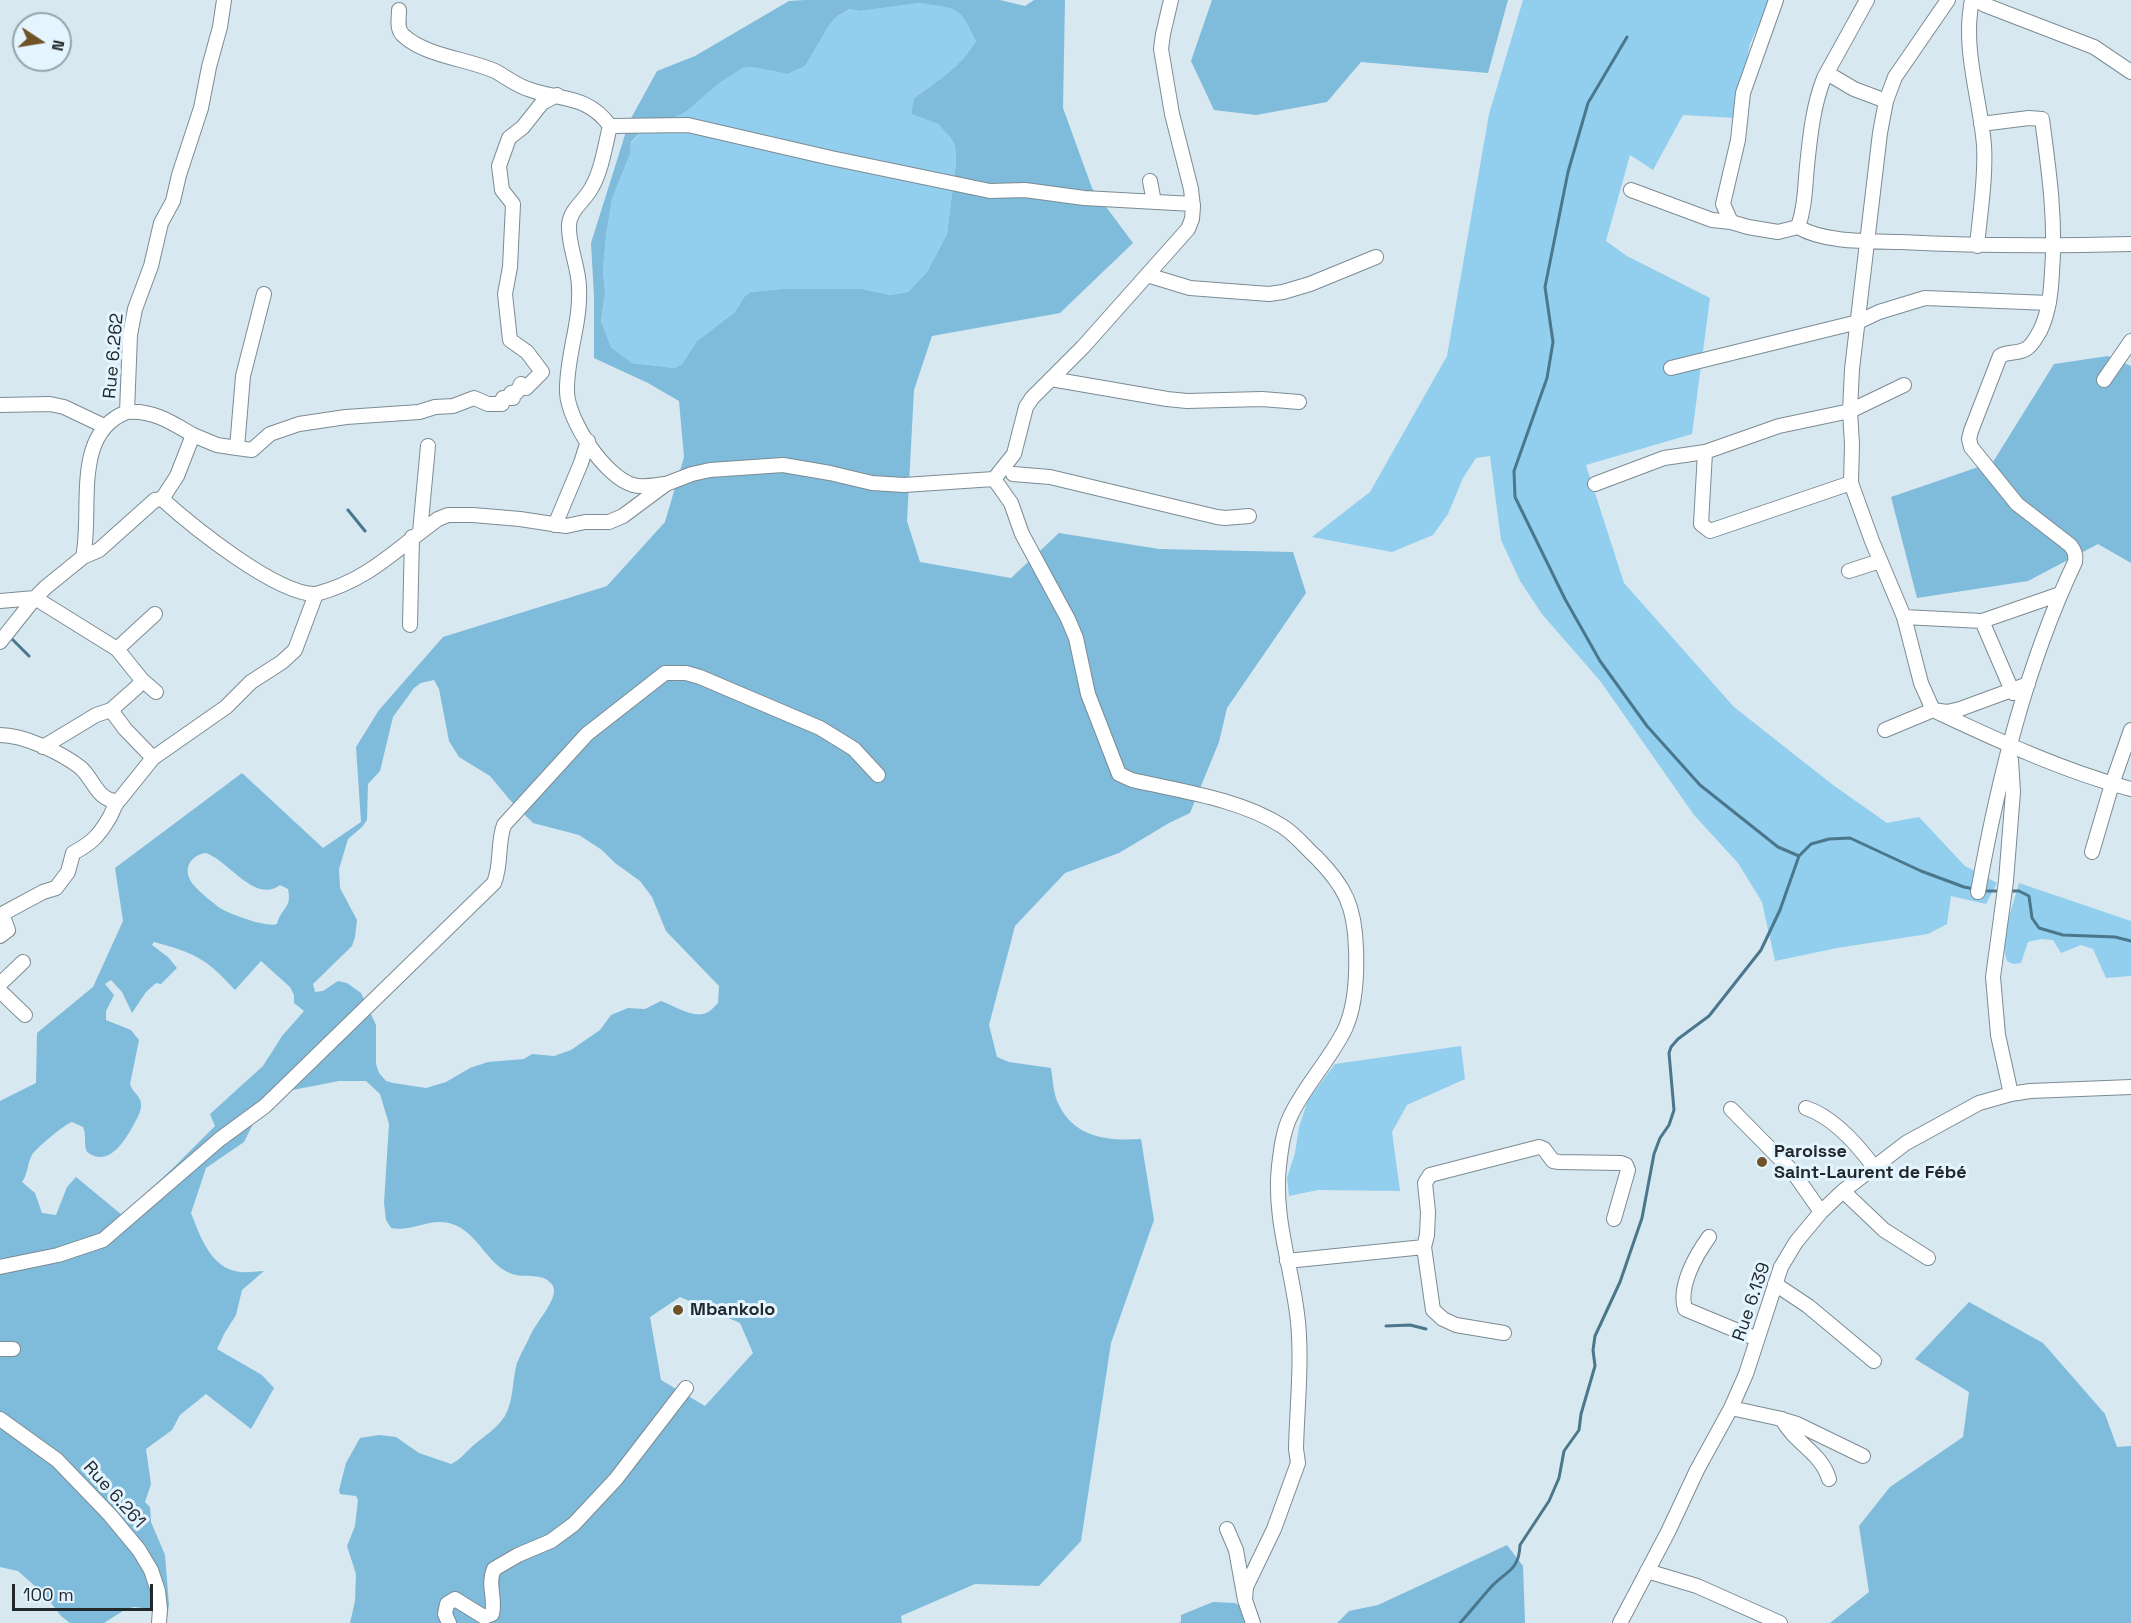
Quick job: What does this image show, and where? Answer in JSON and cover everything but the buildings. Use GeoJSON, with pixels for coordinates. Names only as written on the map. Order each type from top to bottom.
{"type":"FeatureCollection","features":[{"type":"Feature","properties":{"kind":"street","name":"Rue 6.262"},"geometry":{"type":"LineString","coordinates":[[104,426],[117,416],[128,412],[130,344],[135,309],[151,266],[161,223],[173,201],[178,175],[201,108],[224,0]]}},
{"type":"Feature","properties":{"kind":"street"},"geometry":{"type":"LineString","coordinates":[[1011,503],[1014,454],[1026,407],[1188,229],[1192,219],[1193,204],[1172,114],[1161,49],[1171,0]]}},
{"type":"Feature","properties":{"kind":"street"},"geometry":{"type":"LineString","coordinates":[[1731,222],[1724,204],[1738,140],[1743,93],[1776,0]]}},
{"type":"Feature","properties":{"kind":"street"},"geometry":{"type":"LineString","coordinates":[[1798,227],[1803,211],[1816,103],[1827,73],[1867,0]]}},
{"type":"Feature","properties":{"kind":"street"},"geometry":{"type":"LineString","coordinates":[[1948,0],[1895,77],[1886,101],[1880,133],[1858,322],[1850,411],[1851,483],[1904,617],[1921,683],[1933,710],[2011,745],[2112,784],[2131,789]]}},
{"type":"Feature","properties":{"kind":"street"},"geometry":{"type":"LineString","coordinates":[[1977,246],[1984,166],[1981,124],[1968,28],[1974,0],[2094,47],[2131,72]]}},
{"type":"Feature","properties":{"kind":"street"},"geometry":{"type":"LineString","coordinates":[[399,10],[398,27],[403,36],[416,44],[445,56],[488,69],[527,89],[579,100],[602,115],[610,126],[593,186],[573,210],[568,226],[579,286],[567,395],[598,458],[613,473],[627,483],[639,486],[666,484]]}},
{"type":"Feature","properties":{"kind":"street"},"geometry":{"type":"LineString","coordinates":[[1827,73],[1854,89],[1886,101]]}},
{"type":"Feature","properties":{"kind":"street"},"geometry":{"type":"LineString","coordinates":[[128,412],[140,411],[154,414],[217,445],[252,450],[270,434],[299,424],[346,417],[419,412],[435,407],[453,406],[474,398],[488,404],[502,404],[503,398],[513,398],[511,393],[517,392],[521,384],[526,388],[542,372],[527,352],[510,340],[505,294],[510,267],[513,204],[502,190],[500,166],[509,138],[523,127],[542,103],[557,95]]}},
{"type":"Feature","properties":{"kind":"street"},"geometry":{"type":"LineString","coordinates":[[1978,892],[1992,812],[2028,684],[2060,594],[2075,562],[2075,551],[2070,545],[2008,495],[1971,447],[1969,439],[2000,356],[2005,352],[2026,349],[2034,342],[2042,326],[2049,303],[2054,246],[2052,195],[2042,119],[2030,118],[1981,124]]}},
{"type":"Feature","properties":{"kind":"street"},"geometry":{"type":"LineString","coordinates":[[610,126],[688,125],[990,191],[1025,190],[1084,198],[1193,204]]}},
{"type":"Feature","properties":{"kind":"street"},"geometry":{"type":"LineString","coordinates":[[1150,181],[1154,202]]}},
{"type":"Feature","properties":{"kind":"street"},"geometry":{"type":"LineString","coordinates":[[1631,190],[1712,220],[1779,232],[1798,227],[1812,235],[1868,241],[1977,246],[2131,245]]}},
{"type":"Feature","properties":{"kind":"street"},"geometry":{"type":"LineString","coordinates":[[1147,275],[1190,288],[1269,294],[1310,284],[1376,257]]}},
{"type":"Feature","properties":{"kind":"street"},"geometry":{"type":"LineString","coordinates":[[237,448],[243,376],[264,294]]}},
{"type":"Feature","properties":{"kind":"street"},"geometry":{"type":"LineString","coordinates":[[1671,368],[1858,322],[1879,312],[1925,298],[2049,303]]}},
{"type":"Feature","properties":{"kind":"street"},"geometry":{"type":"LineString","coordinates":[[2104,380],[2131,341]]}},
{"type":"Feature","properties":{"kind":"street"},"geometry":{"type":"LineString","coordinates":[[1051,379],[1187,401],[1262,399],[1299,402]]}},
{"type":"Feature","properties":{"kind":"street"},"geometry":{"type":"LineString","coordinates":[[1595,484],[1664,458],[1704,452],[1779,426],[1850,411],[1904,385]]}},
{"type":"Feature","properties":{"kind":"street"},"geometry":{"type":"LineString","coordinates":[[0,405],[50,404],[64,407],[104,426],[90,461],[86,488],[86,536],[83,557]]}},
{"type":"Feature","properties":{"kind":"street"},"geometry":{"type":"LineString","coordinates":[[0,642],[35,598],[83,557],[99,550],[155,500],[162,499],[177,476],[193,435]]}},
{"type":"Feature","properties":{"kind":"street"},"geometry":{"type":"LineString","coordinates":[[555,525],[588,441]]}},
{"type":"Feature","properties":{"kind":"street"},"geometry":{"type":"LineString","coordinates":[[410,625],[416,535],[428,446]]}},
{"type":"Feature","properties":{"kind":"street"},"geometry":{"type":"LineString","coordinates":[[1704,452],[1701,524],[1710,531],[1851,483]]}},
{"type":"Feature","properties":{"kind":"street"},"geometry":{"type":"LineString","coordinates":[[162,499],[195,529],[271,579],[305,595],[348,584],[366,574],[438,519],[448,515],[520,519],[566,526],[585,522],[609,522],[622,516],[666,484],[710,470],[783,465],[885,485],[904,485],[994,479],[1014,454]]}},
{"type":"Feature","properties":{"kind":"street"},"geometry":{"type":"LineString","coordinates":[[1013,474],[1050,477],[1217,517],[1248,516]]}},
{"type":"Feature","properties":{"kind":"street"},"geometry":{"type":"LineString","coordinates":[[994,479],[1011,503],[1022,534],[1068,619],[1076,638],[1088,694],[1119,774],[1131,780],[1233,805],[1285,827],[1322,864],[1339,885],[1353,912],[1356,961],[1354,997],[1350,1014],[1338,1041],[1290,1117],[1284,1134],[1277,1194],[1298,1323],[1296,1449],[1298,1463],[1274,1529],[1245,1587],[1245,1600]]}},
{"type":"Feature","properties":{"kind":"street"},"geometry":{"type":"LineString","coordinates":[[1850,571],[1880,561]]}},
{"type":"Feature","properties":{"kind":"street"},"geometry":{"type":"LineString","coordinates":[[0,936],[8,930],[1,912],[56,888],[68,872],[73,853],[92,842],[109,819],[117,801],[153,758],[226,707],[250,682],[282,662],[295,650],[316,594]]}},
{"type":"Feature","properties":{"kind":"street"},"geometry":{"type":"LineString","coordinates":[[1904,617],[1982,621],[2060,594]]}},
{"type":"Feature","properties":{"kind":"street"},"geometry":{"type":"LineString","coordinates":[[0,601],[35,598],[117,648],[141,680],[156,692]]}},
{"type":"Feature","properties":{"kind":"street"},"geometry":{"type":"LineString","coordinates":[[117,648],[155,614]]}},
{"type":"Feature","properties":{"kind":"street"},"geometry":{"type":"LineString","coordinates":[[1982,621],[2012,691]]}},
{"type":"Feature","properties":{"kind":"street"},"geometry":{"type":"LineString","coordinates":[[0,1267],[58,1255],[103,1240],[220,1138],[265,1106],[494,883],[499,872],[499,844],[504,825],[587,734],[665,673],[686,673],[700,677],[820,728],[854,749],[878,775]]}},
{"type":"Feature","properties":{"kind":"street"},"geometry":{"type":"LineString","coordinates":[[43,747],[96,715],[111,710],[137,687],[141,680]]}},
{"type":"Feature","properties":{"kind":"street"},"geometry":{"type":"LineString","coordinates":[[1885,730],[1933,710],[1947,712],[1960,709],[2028,684]]}},
{"type":"Feature","properties":{"kind":"street"},"geometry":{"type":"LineString","coordinates":[[111,710],[125,729],[153,758]]}},
{"type":"Feature","properties":{"kind":"street"},"geometry":{"type":"LineString","coordinates":[[2092,852],[2131,730]]}},
{"type":"Feature","properties":{"kind":"street"},"geometry":{"type":"LineString","coordinates":[[0,735],[16,736],[63,756],[81,769],[102,796],[117,801]]}},
{"type":"Feature","properties":{"kind":"street"},"geometry":{"type":"LineString","coordinates":[[2011,745],[2013,792],[2008,859],[1993,976],[1998,1035],[2011,1094]]}},
{"type":"Feature","properties":{"kind":"street"},"geometry":{"type":"LineString","coordinates":[[0,984],[22,962]]}},
{"type":"Feature","properties":{"kind":"street"},"geometry":{"type":"LineString","coordinates":[[0,991],[25,1015]]}},
{"type":"Feature","properties":{"kind":"street","name":"Rue 6.139"},"geometry":{"type":"LineString","coordinates":[[1620,1623],[1731,1408],[1746,1374],[1781,1267],[1796,1242],[1821,1212],[1874,1167],[1931,1128],[1979,1103],[2011,1094],[2131,1087]]}},
{"type":"Feature","properties":{"kind":"street"},"geometry":{"type":"LineString","coordinates":[[1806,1108],[1819,1113],[1832,1123],[1855,1144],[1874,1167]]}},
{"type":"Feature","properties":{"kind":"street"},"geometry":{"type":"LineString","coordinates":[[1731,1109],[1793,1172],[1821,1212]]}},
{"type":"Feature","properties":{"kind":"street"},"geometry":{"type":"LineString","coordinates":[[1504,1333],[1456,1325],[1438,1316],[1434,1310],[1424,1247],[1428,1212],[1425,1183],[1430,1175],[1539,1147],[1544,1149],[1553,1161],[1620,1163],[1626,1165],[1628,1170],[1614,1219]]}},
{"type":"Feature","properties":{"kind":"street"},"geometry":{"type":"LineString","coordinates":[[1843,1191],[1884,1230],[1928,1258]]}},
{"type":"Feature","properties":{"kind":"street"},"geometry":{"type":"LineString","coordinates":[[1709,1237],[1691,1266],[1684,1297],[1685,1309],[1757,1339]]}},
{"type":"Feature","properties":{"kind":"street"},"geometry":{"type":"LineString","coordinates":[[1287,1262],[1424,1247]]}},
{"type":"Feature","properties":{"kind":"street"},"geometry":{"type":"LineString","coordinates":[[1775,1284],[1816,1312],[1874,1361]]}},
{"type":"Feature","properties":{"kind":"street"},"geometry":{"type":"LineString","coordinates":[[449,1623],[445,1614],[447,1604],[455,1599],[484,1617],[492,1614],[490,1580],[494,1569],[518,1555],[551,1541],[574,1524],[616,1479],[686,1388]]}},
{"type":"Feature","properties":{"kind":"street"},"geometry":{"type":"LineString","coordinates":[[1731,1408],[1782,1419],[1815,1432],[1863,1456]]}},
{"type":"Feature","properties":{"kind":"street","name":"Rue 6.261"},"geometry":{"type":"LineString","coordinates":[[0,1419],[57,1460],[110,1515],[139,1550],[151,1570],[158,1591],[159,1623]]}},
{"type":"Feature","properties":{"kind":"street"},"geometry":{"type":"LineString","coordinates":[[1782,1419],[1792,1434],[1823,1463],[1829,1479]]}},
{"type":"Feature","properties":{"kind":"street"},"geometry":{"type":"LineString","coordinates":[[1227,1529],[1236,1550],[1245,1600],[1253,1623]]}},
{"type":"Feature","properties":{"kind":"street"},"geometry":{"type":"LineString","coordinates":[[1647,1571],[1697,1586],[1779,1623]]}},
{"type":"Feature","properties":{"kind":"shaded area"},"geometry":{"type":"Polygon","coordinates":[[[1000,0],[1025,6],[1034,0],[1065,0],[1063,108],[1092,188],[1133,243],[1060,313],[932,336],[914,390],[907,521],[920,562],[1011,578],[1059,533],[1159,549],[1293,552],[1306,593],[1227,708],[1219,742],[1190,813],[1119,853],[1065,873],[1015,926],[989,1025],[997,1057],[1009,1062],[1051,1068],[1057,1101],[1074,1125],[1083,1131],[1105,1138],[1141,1139],[1154,1220],[1111,1343],[1081,1541],[1039,1586],[975,1584],[901,1616],[902,1623],[350,1623],[355,1601],[356,1574],[347,1546],[355,1526],[358,1500],[356,1496],[340,1494],[339,1490],[346,1463],[360,1438],[379,1435],[396,1437],[419,1453],[451,1464],[458,1460],[495,1428],[505,1416],[510,1403],[517,1363],[550,1303],[554,1291],[553,1286],[545,1279],[516,1275],[506,1271],[468,1233],[449,1223],[434,1222],[406,1228],[391,1228],[386,1220],[384,1203],[389,1124],[380,1094],[366,1081],[339,1081],[272,1094],[265,1100],[244,1142],[206,1168],[191,1213],[208,1250],[221,1265],[240,1272],[264,1271],[242,1290],[236,1315],[217,1349],[262,1375],[274,1388],[251,1429],[206,1394],[180,1415],[172,1430],[146,1449],[151,1484],[145,1502],[150,1507],[151,1522],[165,1555],[169,1605],[166,1623],[156,1623],[151,1609],[134,1607],[126,1609],[104,1623],[70,1623],[61,1616],[45,1595],[18,1571],[0,1567],[0,1101],[36,1083],[37,1033],[93,987],[123,921],[115,868],[242,773],[323,848],[361,822],[356,747],[379,710],[443,637],[607,586],[665,522],[684,457],[679,401],[648,383],[594,358],[591,243],[629,122],[657,71],[695,56],[789,1],[1000,0]],[[920,3],[860,11],[850,9],[836,17],[805,66],[788,74],[752,67],[743,68],[718,84],[687,111],[663,123],[645,127],[631,142],[630,154],[612,199],[606,236],[603,270],[605,292],[601,321],[611,347],[632,363],[675,368],[682,364],[697,341],[735,312],[744,297],[751,292],[781,289],[862,289],[890,295],[908,292],[927,272],[947,234],[956,163],[955,145],[938,124],[911,114],[914,98],[956,66],[976,41],[965,20],[950,8],[920,3]],[[434,680],[421,683],[414,688],[393,717],[380,771],[368,784],[367,820],[348,839],[339,869],[340,888],[357,920],[352,946],[313,984],[315,992],[323,991],[338,981],[347,983],[361,993],[376,1025],[376,1064],[379,1073],[386,1081],[426,1088],[446,1082],[470,1068],[488,1062],[524,1059],[532,1054],[554,1056],[571,1050],[600,1030],[611,1015],[628,1008],[645,1009],[661,1001],[693,1014],[703,1014],[711,1010],[718,1003],[719,986],[666,931],[652,897],[640,881],[615,863],[602,850],[579,835],[533,823],[490,776],[459,757],[449,741],[439,689],[434,680]],[[206,853],[192,859],[188,872],[192,883],[201,892],[231,914],[257,922],[277,924],[288,904],[288,889],[280,885],[271,889],[261,889],[242,879],[215,857],[206,853]],[[154,942],[152,945],[168,957],[177,968],[161,984],[156,983],[146,992],[132,1013],[122,992],[111,980],[105,984],[114,995],[106,1011],[106,1020],[131,1030],[139,1040],[130,1084],[140,1099],[141,1110],[125,1139],[108,1155],[95,1156],[87,1152],[83,1127],[72,1122],[34,1152],[22,1182],[35,1193],[42,1213],[56,1215],[67,1187],[76,1177],[122,1215],[215,1126],[210,1114],[263,1066],[282,1036],[304,1011],[294,1003],[294,995],[290,987],[261,961],[235,990],[199,958],[154,942]],[[680,1297],[650,1317],[661,1380],[705,1406],[753,1353],[740,1323],[680,1297]]]}},
{"type":"Feature","properties":{"kind":"shaded area"},"geometry":{"type":"Polygon","coordinates":[[[1212,0],[1508,0],[1488,73],[1361,62],[1327,102],[1256,115],[1214,110],[1191,61],[1212,0]]]}},
{"type":"Feature","properties":{"kind":"shaded area"},"geometry":{"type":"Polygon","coordinates":[[[1523,0],[1770,0],[1750,44],[1735,118],[1683,115],[1653,170],[1630,155],[1606,241],[1627,256],[1710,298],[1692,434],[1586,465],[1624,583],[1734,707],[1833,785],[1887,823],[1919,817],[1965,866],[1997,883],[1986,904],[1951,896],[1947,924],[1928,934],[1837,948],[1775,961],[1762,902],[1738,863],[1694,815],[1601,682],[1542,614],[1520,581],[1501,540],[1490,456],[1476,458],[1463,478],[1448,514],[1433,535],[1392,552],[1312,537],[1370,492],[1447,356],[1489,114],[1523,0]]]}},
{"type":"Feature","properties":{"kind":"shaded area"},"geometry":{"type":"Polygon","coordinates":[[[920,3],[956,11],[965,20],[976,41],[956,66],[915,97],[911,114],[938,124],[955,145],[956,163],[947,234],[927,272],[908,292],[890,295],[862,289],[781,289],[751,292],[744,297],[735,312],[697,341],[682,364],[675,368],[632,363],[611,347],[601,321],[605,292],[603,270],[606,236],[612,199],[630,154],[631,143],[645,127],[687,111],[718,84],[743,68],[752,67],[788,74],[805,66],[830,24],[836,17],[851,9],[860,11],[920,3]]]}},
{"type":"Feature","properties":{"kind":"shaded area"},"geometry":{"type":"Polygon","coordinates":[[[2108,356],[2131,366],[2131,563],[2098,544],[2028,581],[1917,598],[1891,497],[1993,462],[2054,364],[2108,356]]]}},
{"type":"Feature","properties":{"kind":"shaded area"},"geometry":{"type":"Polygon","coordinates":[[[2019,883],[2131,921],[2131,976],[2106,978],[2093,949],[2081,945],[2061,953],[2053,940],[2041,939],[2028,942],[2021,963],[2013,964],[2007,961],[2006,932],[2019,883]]]}},
{"type":"Feature","properties":{"kind":"shaded area"},"geometry":{"type":"Polygon","coordinates":[[[1461,1046],[1465,1079],[1407,1105],[1392,1132],[1400,1191],[1318,1190],[1289,1196],[1287,1178],[1308,1100],[1335,1064],[1461,1046]]]}},
{"type":"Feature","properties":{"kind":"shaded area"},"geometry":{"type":"Polygon","coordinates":[[[1969,1302],[2043,1343],[2105,1414],[2117,1447],[2131,1446],[2131,1623],[1830,1623],[1869,1592],[1859,1526],[1890,1487],[1963,1437],[1969,1392],[1915,1359],[1969,1302]]]}},
{"type":"Feature","properties":{"kind":"shaded area"},"geometry":{"type":"Polygon","coordinates":[[[1507,1545],[1523,1566],[1525,1623],[1337,1623],[1349,1611],[1378,1605],[1507,1545]]]}},
{"type":"Feature","properties":{"kind":"shaded area"},"geometry":{"type":"Polygon","coordinates":[[[1213,1602],[1235,1603],[1253,1613],[1256,1623],[1178,1623],[1181,1622],[1181,1615],[1213,1602]]]}},
{"type":"Feature","properties":{"kind":"waterway"},"geometry":{"type":"LineString","coordinates":[[1627,37],[1588,103],[1568,172],[1545,287],[1553,342],[1547,378],[1514,471],[1515,497],[1565,599],[1600,661],[1647,726],[1700,785],[1778,847],[1799,856]]}},
{"type":"Feature","properties":{"kind":"waterway"},"geometry":{"type":"LineString","coordinates":[[348,510],[365,531]]}},
{"type":"Feature","properties":{"kind":"waterway"},"geometry":{"type":"LineString","coordinates":[[10,637],[29,656]]}},
{"type":"Feature","properties":{"kind":"waterway"},"geometry":{"type":"LineString","coordinates":[[1460,1623],[1492,1586],[1511,1570],[1517,1560],[1520,1545],[1549,1501],[1559,1478],[1564,1451],[1579,1430],[1581,1414],[1595,1366],[1593,1350],[1595,1336],[1620,1282],[1642,1218],[1654,1154],[1674,1110],[1669,1053],[1671,1047],[1709,1016],[1761,950],[1780,910],[1799,856],[1811,844],[1829,839],[1850,838],[1921,871],[1974,889]]}},
{"type":"Feature","properties":{"kind":"waterway"},"geometry":{"type":"LineString","coordinates":[[1984,891],[2001,891]]}},
{"type":"Feature","properties":{"kind":"waterway"},"geometry":{"type":"LineString","coordinates":[[2008,891],[2019,891],[2029,896],[2032,918],[2039,928],[2063,935],[2115,937],[2131,941]]}},
{"type":"Feature","properties":{"kind":"waterway"},"geometry":{"type":"LineString","coordinates":[[1386,1326],[1410,1325],[1426,1329]]}},
{"type":"Feature","properties":{"kind":"place","name":"Paroisse Saint-Laurent de Fébé"},"geometry":{"type":"Point","coordinates":[1762,1162]}},
{"type":"Feature","properties":{"kind":"place","name":"Mbankolo"},"geometry":{"type":"Point","coordinates":[678,1310]}}]}
